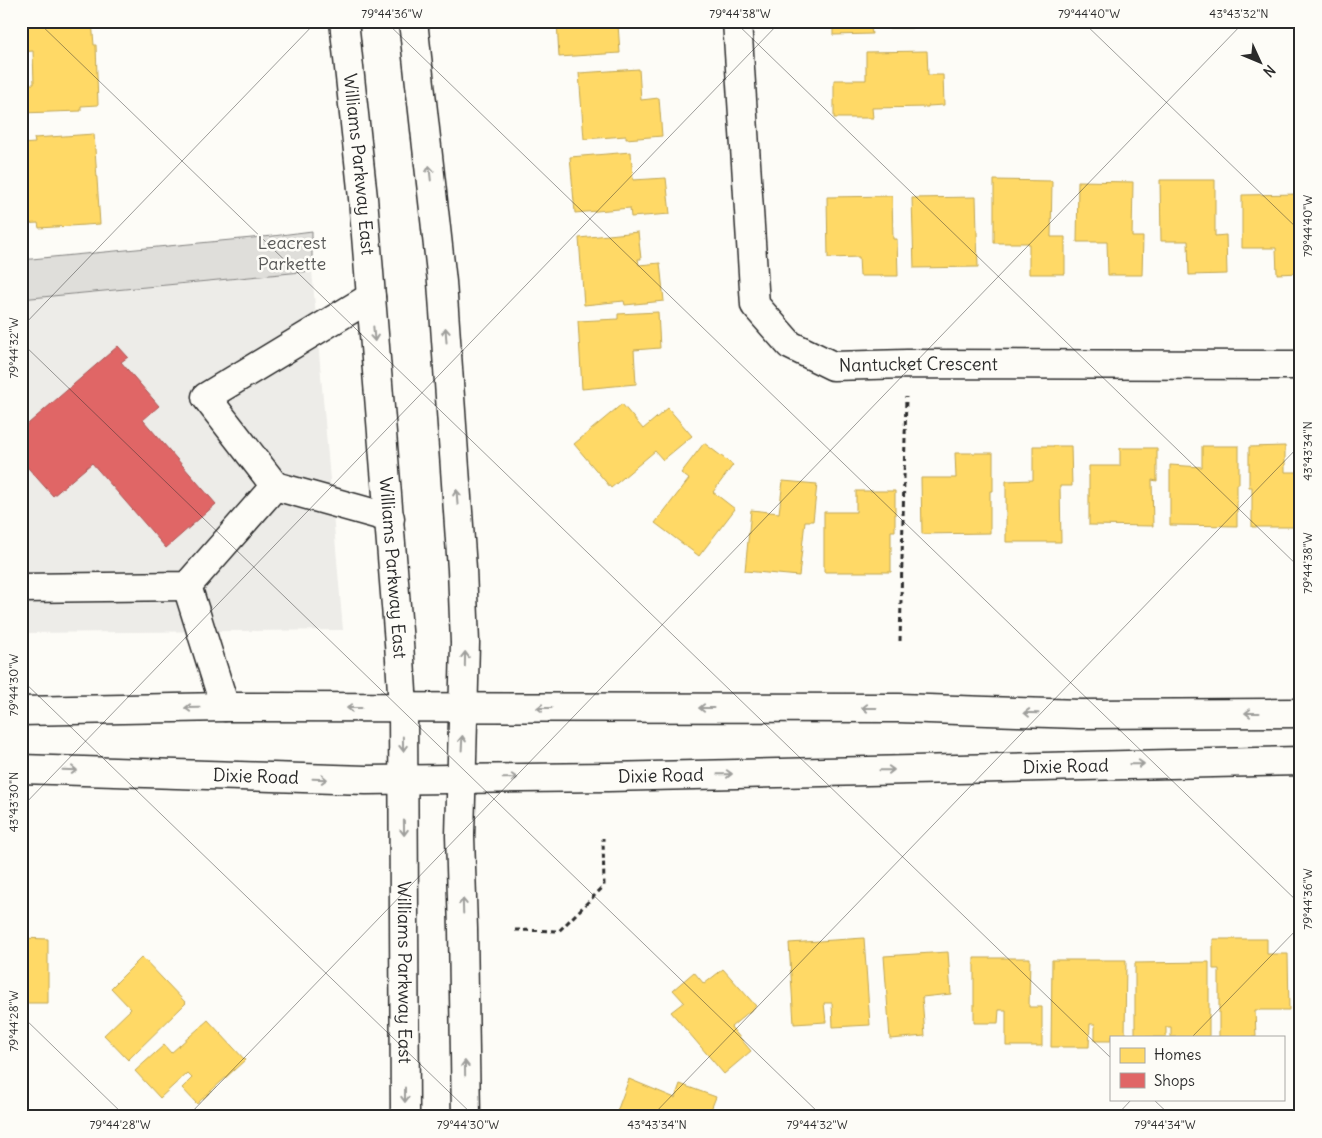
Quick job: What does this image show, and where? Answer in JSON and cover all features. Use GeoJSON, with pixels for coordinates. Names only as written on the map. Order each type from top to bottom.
{"type":"FeatureCollection","features":[{"type":"Feature","properties":{"kind":"main road","name":"Williams Parkway East"},"geometry":{"type":"LineString","coordinates":[[344,21],[363,198],[390,518],[403,708],[405,1117]]}},
{"type":"Feature","properties":{"kind":"main road"},"geometry":{"type":"LineString","coordinates":[[413,21],[442,282],[462,569],[465,643],[460,836],[464,929],[466,1117]]}},
{"type":"Feature","properties":{"kind":"main road","name":"Nantucket Crescent"},"geometry":{"type":"LineString","coordinates":[[737,21],[755,305],[790,345],[833,366],[907,364],[1301,364]]}},
{"type":"Feature","properties":{"kind":"main road"},"geometry":{"type":"LineString","coordinates":[[371,297],[206,397],[276,486],[390,518]]}},
{"type":"Feature","properties":{"kind":"main road"},"geometry":{"type":"LineString","coordinates":[[21,588],[187,586],[276,486]]}},
{"type":"Feature","properties":{"kind":"main road"},"geometry":{"type":"LineString","coordinates":[[187,586],[225,707]]}},
{"type":"Feature","properties":{"kind":"main road"},"geometry":{"type":"LineString","coordinates":[[21,711],[225,707],[899,708],[1080,714],[1301,713]]}},
{"type":"Feature","properties":{"kind":"main road","name":"Dixie Road"},"geometry":{"type":"LineString","coordinates":[[21,769],[366,780],[608,777],[1301,760]]}},
{"type":"Feature","properties":{"kind":"path"},"geometry":{"type":"LineString","coordinates":[[900,641],[907,364]]}},
{"type":"Feature","properties":{"kind":"path"},"geometry":{"type":"LineString","coordinates":[[515,930],[559,931],[604,886],[604,838]]}},
{"type":"Feature","properties":{"kind":"shaded area"},"geometry":{"type":"Polygon","coordinates":[[[312,271],[343,630],[21,633],[21,299],[312,271]]]}},
{"type":"Feature","properties":{"kind":"green space","name":"Leacrest Parkette"},"geometry":{"type":"Polygon","coordinates":[[[312,231],[312,271],[21,299],[21,260],[312,231]]]}},
{"type":"Feature","properties":{"kind":"building: Homes"},"geometry":{"type":"Polygon","coordinates":[[[92,21],[94,45],[96,45],[98,105],[81,106],[81,111],[21,113],[21,84],[34,84],[33,51],[21,52],[21,22],[92,21]]]}},
{"type":"Feature","properties":{"kind":"building: Homes"},"geometry":{"type":"Polygon","coordinates":[[[557,21],[651,22],[618,24],[620,53],[559,57],[557,21]]]}},
{"type":"Feature","properties":{"kind":"building: Homes"},"geometry":{"type":"Polygon","coordinates":[[[833,21],[912,21],[912,28],[871,28],[872,34],[833,35],[833,21]]]}},
{"type":"Feature","properties":{"kind":"building: Homes"},"geometry":{"type":"Polygon","coordinates":[[[927,51],[928,75],[943,75],[944,105],[872,108],[873,118],[834,118],[834,80],[866,80],[866,52],[927,51]]]}},
{"type":"Feature","properties":{"kind":"building: Homes"},"geometry":{"type":"Polygon","coordinates":[[[639,69],[641,100],[659,98],[662,136],[626,139],[626,136],[584,139],[579,73],[639,69]]]}},
{"type":"Feature","properties":{"kind":"building: Homes"},"geometry":{"type":"Polygon","coordinates":[[[94,134],[100,224],[39,228],[38,223],[21,224],[21,144],[35,143],[34,138],[94,134]]]}},
{"type":"Feature","properties":{"kind":"building: Homes"},"geometry":{"type":"Polygon","coordinates":[[[631,152],[633,180],[666,178],[670,214],[631,217],[630,208],[575,213],[570,157],[631,152]]]}},
{"type":"Feature","properties":{"kind":"building: Homes"},"geometry":{"type":"Polygon","coordinates":[[[994,180],[1052,181],[1051,237],[1065,237],[1065,274],[1029,274],[1029,243],[994,243],[994,180]]]}},
{"type":"Feature","properties":{"kind":"building: Homes"},"geometry":{"type":"Polygon","coordinates":[[[1160,180],[1215,180],[1215,236],[1226,235],[1227,274],[1189,275],[1188,241],[1161,241],[1160,180]]]}},
{"type":"Feature","properties":{"kind":"building: Homes"},"geometry":{"type":"Polygon","coordinates":[[[1078,181],[1133,182],[1132,237],[1143,237],[1142,275],[1108,275],[1107,242],[1077,242],[1078,181]]]}},
{"type":"Feature","properties":{"kind":"building: Homes"},"geometry":{"type":"Polygon","coordinates":[[[1301,194],[1301,273],[1277,274],[1276,248],[1242,248],[1242,195],[1301,194]]]}},
{"type":"Feature","properties":{"kind":"building: Homes"},"geometry":{"type":"Polygon","coordinates":[[[892,196],[893,239],[897,239],[898,276],[860,276],[859,257],[828,258],[827,197],[892,196]]]}},
{"type":"Feature","properties":{"kind":"building: Homes"},"geometry":{"type":"Polygon","coordinates":[[[976,197],[978,267],[914,268],[912,198],[976,197]]]}},
{"type":"Feature","properties":{"kind":"building: Homes"},"geometry":{"type":"Polygon","coordinates":[[[638,232],[641,259],[638,259],[639,265],[660,263],[664,301],[625,305],[624,301],[584,305],[579,238],[638,232]]]}},
{"type":"Feature","properties":{"kind":"building: Homes"},"geometry":{"type":"Polygon","coordinates":[[[658,312],[660,348],[634,350],[636,384],[582,389],[578,321],[618,319],[618,314],[658,312]]]}},
{"type":"Feature","properties":{"kind":"building: Homes"},"geometry":{"type":"Polygon","coordinates":[[[622,404],[643,429],[668,408],[692,436],[663,460],[655,451],[611,488],[574,444],[622,404]]]}},
{"type":"Feature","properties":{"kind":"building: Homes"},"geometry":{"type":"Polygon","coordinates":[[[704,443],[733,465],[713,492],[735,509],[699,556],[655,523],[689,479],[681,473],[704,443]]]}},
{"type":"Feature","properties":{"kind":"building: Homes"},"geometry":{"type":"Polygon","coordinates":[[[1033,446],[1071,446],[1072,486],[1060,486],[1061,542],[1006,542],[1006,481],[1033,480],[1033,446]]]}},
{"type":"Feature","properties":{"kind":"building: Homes"},"geometry":{"type":"Polygon","coordinates":[[[1202,446],[1239,446],[1237,526],[1170,525],[1170,465],[1202,467],[1202,446]]]}},
{"type":"Feature","properties":{"kind":"building: Homes"},"geometry":{"type":"Polygon","coordinates":[[[1285,446],[1285,472],[1301,472],[1301,527],[1252,527],[1249,447],[1285,446]]]}},
{"type":"Feature","properties":{"kind":"building: Homes"},"geometry":{"type":"Polygon","coordinates":[[[1120,448],[1157,448],[1157,481],[1152,480],[1153,526],[1089,525],[1089,466],[1120,466],[1120,448]]]}},
{"type":"Feature","properties":{"kind":"building: Homes"},"geometry":{"type":"Polygon","coordinates":[[[955,453],[993,453],[993,491],[990,491],[990,533],[922,534],[921,478],[956,478],[955,453]]]}},
{"type":"Feature","properties":{"kind":"building: Homes"},"geometry":{"type":"Polygon","coordinates":[[[783,481],[817,484],[813,521],[805,521],[799,576],[745,571],[751,510],[779,513],[783,481]]]}},
{"type":"Feature","properties":{"kind":"building: Homes"},"geometry":{"type":"Polygon","coordinates":[[[856,491],[895,491],[895,531],[891,531],[891,572],[824,572],[824,512],[856,512],[856,491]]]}},
{"type":"Feature","properties":{"kind":"building: Homes"},"geometry":{"type":"Polygon","coordinates":[[[21,938],[48,939],[48,1003],[22,1003],[21,938]]]}},
{"type":"Feature","properties":{"kind":"building: Homes"},"geometry":{"type":"Polygon","coordinates":[[[864,938],[870,1025],[833,1027],[832,1003],[824,1003],[826,1022],[794,1024],[789,943],[864,938]]]}},
{"type":"Feature","properties":{"kind":"building: Homes"},"geometry":{"type":"Polygon","coordinates":[[[1213,939],[1267,939],[1267,954],[1288,954],[1289,1010],[1255,1010],[1256,1036],[1219,1036],[1219,969],[1213,969],[1213,939]]]}},
{"type":"Feature","properties":{"kind":"building: Homes"},"geometry":{"type":"Polygon","coordinates":[[[948,952],[951,994],[922,997],[925,1036],[890,1039],[884,956],[948,952]]]}},
{"type":"Feature","properties":{"kind":"building: Homes"},"geometry":{"type":"Polygon","coordinates":[[[142,957],[186,1003],[128,1060],[104,1035],[131,1009],[111,988],[142,957]]]}},
{"type":"Feature","properties":{"kind":"building: Homes"},"geometry":{"type":"Polygon","coordinates":[[[974,958],[1030,958],[1029,1007],[1042,1007],[1042,1046],[1006,1046],[1006,1010],[999,1010],[998,1023],[974,1023],[974,958]]]}},
{"type":"Feature","properties":{"kind":"building: Homes"},"geometry":{"type":"Polygon","coordinates":[[[1052,960],[1126,960],[1125,1036],[1110,1036],[1110,1041],[1095,1041],[1095,1024],[1090,1024],[1089,1047],[1051,1047],[1052,960]]]}},
{"type":"Feature","properties":{"kind":"building: Homes"},"geometry":{"type":"Polygon","coordinates":[[[1209,962],[1209,1036],[1171,1036],[1171,1027],[1166,1027],[1166,1036],[1135,1036],[1135,963],[1209,962]]]}},
{"type":"Feature","properties":{"kind":"building: Homes"},"geometry":{"type":"Polygon","coordinates":[[[723,969],[756,1006],[731,1027],[751,1051],[724,1074],[671,1012],[684,1002],[673,990],[694,972],[704,984],[723,969]]]}},
{"type":"Feature","properties":{"kind":"building: Homes"},"geometry":{"type":"Polygon","coordinates":[[[208,1020],[245,1060],[197,1104],[182,1088],[192,1078],[187,1073],[160,1098],[135,1071],[164,1045],[171,1053],[208,1020]]]}},
{"type":"Feature","properties":{"kind":"building: Homes"},"geometry":{"type":"Polygon","coordinates":[[[629,1079],[675,1098],[680,1084],[716,1097],[708,1117],[615,1117],[629,1079]]]}},
{"type":"Feature","properties":{"kind":"building: Shops"},"geometry":{"type":"Polygon","coordinates":[[[118,346],[128,357],[121,362],[159,406],[143,420],[216,504],[166,548],[92,463],[53,496],[21,460],[21,430],[118,346]]]}}]}
